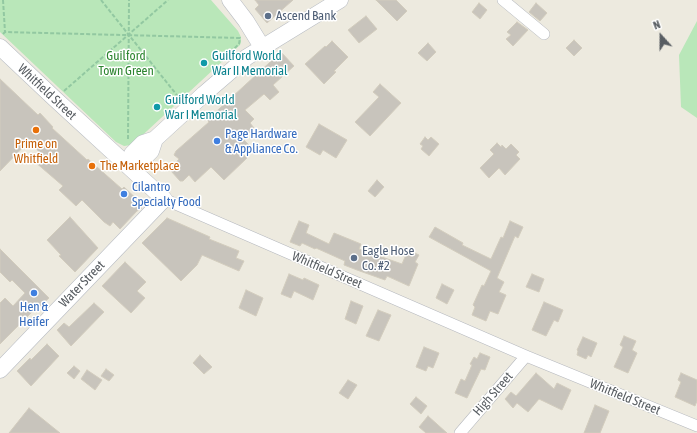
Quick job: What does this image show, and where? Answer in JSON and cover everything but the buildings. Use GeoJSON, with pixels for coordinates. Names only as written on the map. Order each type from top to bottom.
{"type":"FeatureCollection","features":[{"type":"Feature","properties":{"kind":"main road"},"geometry":{"type":"LineString","coordinates":[[230,0],[246,21],[262,47]]}},
{"type":"Feature","properties":{"kind":"main road"},"geometry":{"type":"LineString","coordinates":[[128,166],[140,162],[151,151],[155,139],[220,79],[247,57],[340,0]]}},
{"type":"Feature","properties":{"kind":"main road","name":"Whitfield Street"},"geometry":{"type":"LineString","coordinates":[[2,38],[8,56],[164,199]]}},
{"type":"Feature","properties":{"kind":"main road","name":"Water Street"},"geometry":{"type":"LineString","coordinates":[[0,370],[164,199]]}},
{"type":"Feature","properties":{"kind":"street"},"geometry":{"type":"LineString","coordinates":[[503,0],[544,34]]}},
{"type":"Feature","properties":{"kind":"street","name":"Whitfield Street"},"geometry":{"type":"LineString","coordinates":[[164,199],[526,356],[697,426]]}},
{"type":"Feature","properties":{"kind":"street","name":"High Street"},"geometry":{"type":"LineString","coordinates":[[460,433],[526,356]]}},
{"type":"Feature","properties":{"kind":"path"},"geometry":{"type":"LineString","coordinates":[[3,0],[2,38],[128,35],[240,38]]}},
{"type":"Feature","properties":{"kind":"path"},"geometry":{"type":"LineString","coordinates":[[101,0],[180,99]]}},
{"type":"Feature","properties":{"kind":"path"},"geometry":{"type":"LineString","coordinates":[[128,145],[129,0]]}},
{"type":"Feature","properties":{"kind":"path"},"geometry":{"type":"LineString","coordinates":[[63,92],[168,0]]}},
{"type":"Feature","properties":{"kind":"green space","name":"Guilford Town Green"},"geometry":{"type":"Polygon","coordinates":[[[0,0],[211,0],[238,31],[241,37],[241,42],[240,45],[134,143],[124,146],[116,142],[0,32],[0,0]]]}},
{"type":"Feature","properties":{"kind":"green space"},"geometry":{"type":"Polygon","coordinates":[[[697,21],[697,118],[681,107],[679,55],[697,21]]]}},
{"type":"Feature","properties":{"kind":"place","name":"Ascend Bank"},"geometry":{"type":"Point","coordinates":[268,16]}},
{"type":"Feature","properties":{"kind":"place","name":"Guilford World War II Memorial"},"geometry":{"type":"Point","coordinates":[204,63]}},
{"type":"Feature","properties":{"kind":"place","name":"Guilford World War I Memorial"},"geometry":{"type":"Point","coordinates":[157,107]}},
{"type":"Feature","properties":{"kind":"place","name":"Prime on Whitfield"},"geometry":{"type":"Point","coordinates":[36,130]}},
{"type":"Feature","properties":{"kind":"place","name":"Page Hardware & Appliance Co."},"geometry":{"type":"Point","coordinates":[217,141]}},
{"type":"Feature","properties":{"kind":"place","name":"The Marketplace"},"geometry":{"type":"Point","coordinates":[92,166]}},
{"type":"Feature","properties":{"kind":"place","name":"Cilantro Specialty Food"},"geometry":{"type":"Point","coordinates":[124,194]}},
{"type":"Feature","properties":{"kind":"place","name":"Eagle Hose Co. #2"},"geometry":{"type":"Point","coordinates":[354,258]}},
{"type":"Feature","properties":{"kind":"place","name":"Hen & Heifer"},"geometry":{"type":"Point","coordinates":[34,293]}}]}
